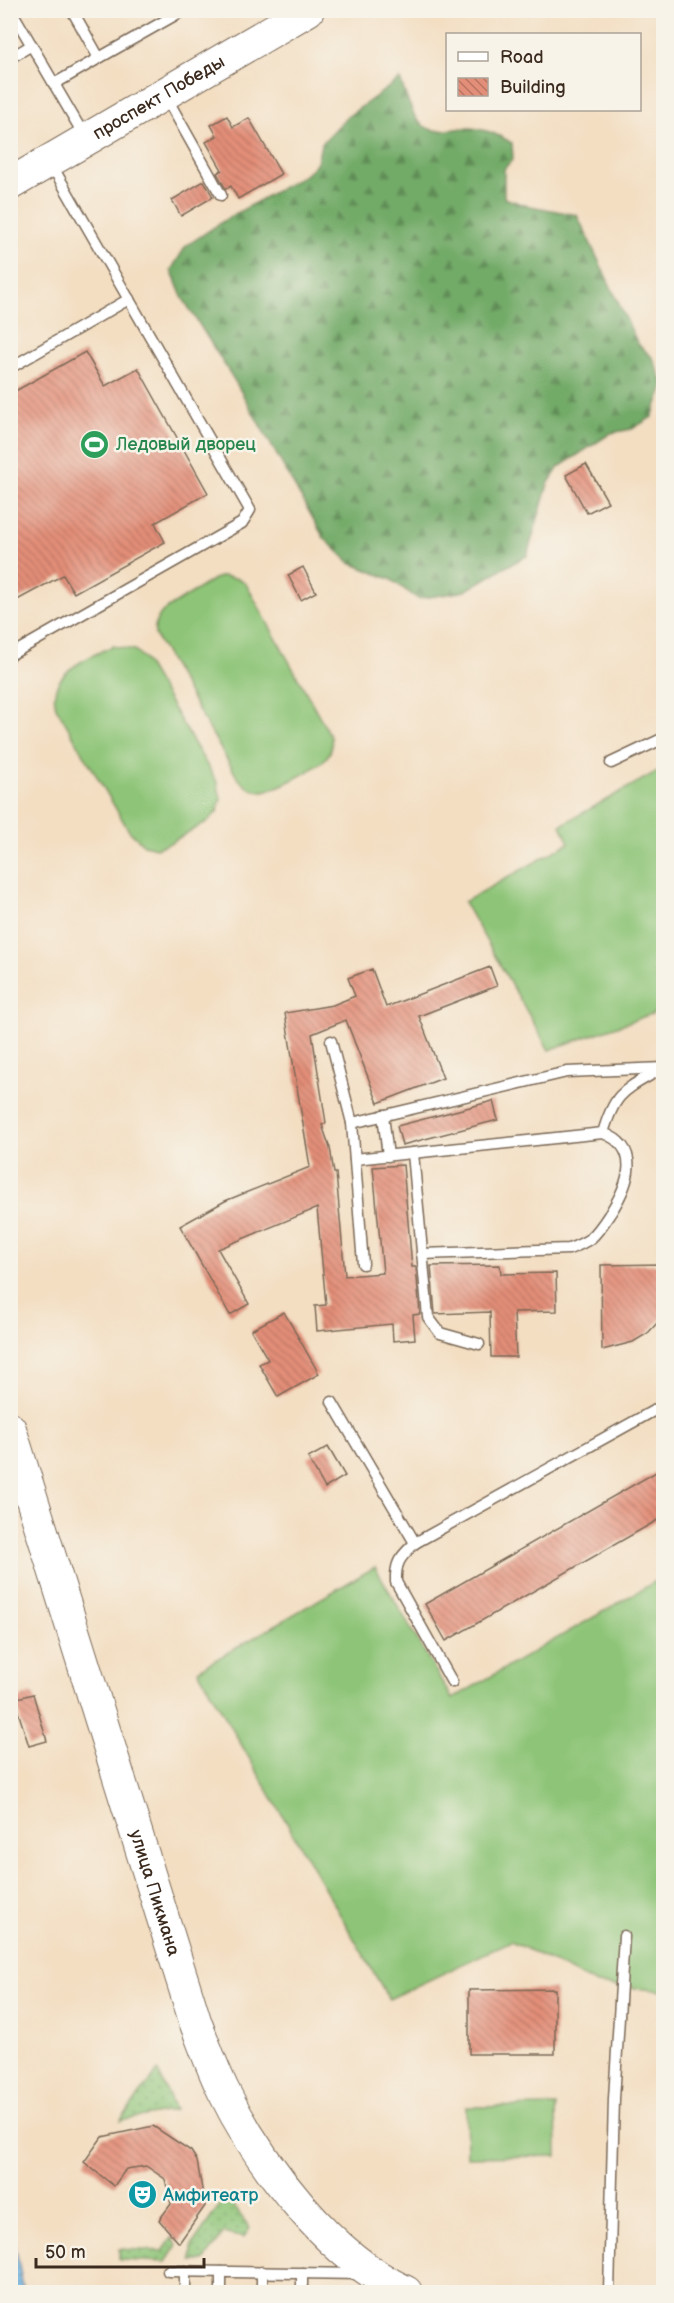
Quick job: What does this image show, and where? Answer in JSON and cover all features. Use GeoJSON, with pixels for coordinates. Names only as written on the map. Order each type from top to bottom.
{"type":"FeatureCollection","features":[{"type":"Feature","properties":{"kind":"street","name":"проспект Победы"},"geometry":{"type":"LineString","coordinates":[[10,184],[297,13]]}},
{"type":"Feature","properties":{"kind":"street","name":"улица Пикмана"},"geometry":{"type":"LineString","coordinates":[[10,1430],[196,2024],[224,2092],[248,2136],[275,2175],[308,2214],[333,2239],[395,2288]]}},
{"type":"Feature","properties":{"kind":"lane"},"geometry":{"type":"LineString","coordinates":[[11,10],[86,140]]}},
{"type":"Feature","properties":{"kind":"lane"},"geometry":{"type":"LineString","coordinates":[[72,10],[99,58]]}},
{"type":"Feature","properties":{"kind":"lane"},"geometry":{"type":"LineString","coordinates":[[54,84],[184,10]]}},
{"type":"Feature","properties":{"kind":"lane"},"geometry":{"type":"LineString","coordinates":[[10,58],[32,45]]}},
{"type":"Feature","properties":{"kind":"lane"},"geometry":{"type":"LineString","coordinates":[[164,94],[221,195]]}},
{"type":"Feature","properties":{"kind":"lane"},"geometry":{"type":"LineString","coordinates":[[10,655],[242,523],[250,510],[49,161]]}},
{"type":"Feature","properties":{"kind":"lane"},"geometry":{"type":"LineString","coordinates":[[10,368],[129,299]]}},
{"type":"Feature","properties":{"kind":"lane"},"geometry":{"type":"LineString","coordinates":[[610,763],[663,738]]}},
{"type":"Feature","properties":{"kind":"lane"},"geometry":{"type":"LineString","coordinates":[[331,1041],[352,1123],[363,1264]]}},
{"type":"Feature","properties":{"kind":"lane"},"geometry":{"type":"LineString","coordinates":[[352,1123],[567,1072],[663,1068]]}},
{"type":"Feature","properties":{"kind":"lane"},"geometry":{"type":"LineString","coordinates":[[603,1133],[610,1109],[616,1099],[626,1089],[663,1068]]}},
{"type":"Feature","properties":{"kind":"lane"},"geometry":{"type":"LineString","coordinates":[[383,1115],[388,1156]]}},
{"type":"Feature","properties":{"kind":"lane"},"geometry":{"type":"LineString","coordinates":[[354,1159],[603,1133],[622,1146],[629,1169],[627,1184],[622,1195],[591,1238],[570,1248],[422,1254]]}},
{"type":"Feature","properties":{"kind":"lane"},"geometry":{"type":"LineString","coordinates":[[413,1154],[428,1317],[432,1326],[440,1333],[479,1344]]}},
{"type":"Feature","properties":{"kind":"lane"},"geometry":{"type":"LineString","coordinates":[[332,1402],[416,1543]]}},
{"type":"Feature","properties":{"kind":"lane"},"geometry":{"type":"LineString","coordinates":[[452,1682],[396,1582],[395,1568],[402,1557],[416,1543],[663,1404]]}},
{"type":"Feature","properties":{"kind":"lane"},"geometry":{"type":"LineString","coordinates":[[609,2292],[614,2099],[624,1936]]}},
{"type":"Feature","properties":{"kind":"lane"},"geometry":{"type":"LineString","coordinates":[[168,2271],[302,2273],[395,2288]]}},
{"type":"Feature","properties":{"kind":"lane"},"geometry":{"type":"LineString","coordinates":[[185,2271],[185,2292]]}},
{"type":"Feature","properties":{"kind":"lane"},"geometry":{"type":"LineString","coordinates":[[220,2272],[221,2292]]}},
{"type":"Feature","properties":{"kind":"lane"},"geometry":{"type":"LineString","coordinates":[[262,2272],[262,2292]]}},
{"type":"Feature","properties":{"kind":"lane"},"geometry":{"type":"LineString","coordinates":[[302,2273],[302,2292]]}},
{"type":"Feature","properties":{"kind":"green space"},"geometry":{"type":"Polygon","coordinates":[[[400,79],[414,114],[419,122],[430,129],[440,131],[464,128],[483,130],[512,143],[513,159],[504,169],[504,198],[525,205],[577,215],[638,344],[653,358],[664,386],[652,417],[632,429],[611,433],[559,467],[548,484],[527,556],[465,591],[418,599],[390,579],[350,563],[324,538],[236,383],[182,297],[171,270],[186,246],[228,218],[305,175],[317,163],[321,144],[347,117],[400,79]]]}},
{"type":"Feature","properties":{"kind":"green space"},"geometry":{"type":"Polygon","coordinates":[[[223,576],[239,579],[246,584],[331,737],[330,751],[320,763],[294,779],[267,790],[250,789],[237,777],[155,635],[156,622],[163,611],[214,579],[223,576]]]}},
{"type":"Feature","properties":{"kind":"green space"},"geometry":{"type":"Polygon","coordinates":[[[113,646],[135,650],[144,659],[217,782],[221,799],[217,812],[207,822],[168,844],[156,848],[144,845],[129,831],[56,707],[57,685],[63,676],[81,661],[113,646]]]}},
{"type":"Feature","properties":{"kind":"green space"},"geometry":{"type":"Polygon","coordinates":[[[663,768],[663,1010],[549,1050],[464,902],[569,843],[561,825],[663,768]]]}},
{"type":"Feature","properties":{"kind":"green space"},"geometry":{"type":"Polygon","coordinates":[[[375,1567],[452,1699],[663,1577],[663,1991],[596,1984],[511,1941],[389,1999],[198,1670],[375,1567]]]}},
{"type":"Feature","properties":{"kind":"green space"},"geometry":{"type":"Polygon","coordinates":[[[158,2071],[175,2110],[120,2121],[158,2071]]]}},
{"type":"Feature","properties":{"kind":"green space"},"geometry":{"type":"Polygon","coordinates":[[[556,2106],[557,2156],[467,2157],[466,2107],[556,2106]]]}},
{"type":"Feature","properties":{"kind":"green space"},"geometry":{"type":"Polygon","coordinates":[[[226,2196],[250,2228],[244,2238],[224,2233],[204,2261],[192,2261],[192,2245],[226,2196]]]}},
{"type":"Feature","properties":{"kind":"green space"},"geometry":{"type":"Polygon","coordinates":[[[172,2238],[177,2245],[166,2262],[119,2260],[119,2249],[163,2251],[172,2238]]]}},
{"type":"Feature","properties":{"kind":"water"},"geometry":{"type":"Polygon","coordinates":[[[11,2221],[24,2292],[11,2292],[11,2221]]]}},
{"type":"Feature","properties":{"kind":"building"},"geometry":{"type":"Polygon","coordinates":[[[227,116],[233,127],[249,118],[281,174],[238,199],[231,186],[226,189],[217,173],[222,170],[206,142],[217,136],[211,125],[227,116]]]}},
{"type":"Feature","properties":{"kind":"building"},"geometry":{"type":"Polygon","coordinates":[[[204,181],[213,197],[181,216],[172,200],[204,181]]]}},
{"type":"Feature","properties":{"kind":"building","name":"Ледовый дворец"},"geometry":{"type":"Polygon","coordinates":[[[85,352],[105,386],[138,368],[208,493],[155,523],[165,542],[74,593],[63,575],[10,604],[10,394],[85,352]]]}},
{"type":"Feature","properties":{"kind":"building"},"geometry":{"type":"Polygon","coordinates":[[[586,464],[608,502],[587,513],[566,475],[586,464]]]}},
{"type":"Feature","properties":{"kind":"building"},"geometry":{"type":"Polygon","coordinates":[[[303,567],[316,592],[301,600],[288,575],[303,567]]]}},
{"type":"Feature","properties":{"kind":"building"},"geometry":{"type":"Polygon","coordinates":[[[490,967],[497,986],[419,1016],[443,1078],[378,1103],[346,1020],[312,1034],[326,1123],[322,1125],[330,1148],[334,1173],[336,1173],[345,1276],[383,1273],[373,1167],[403,1165],[412,1267],[416,1267],[420,1314],[413,1315],[415,1339],[393,1341],[392,1324],[317,1331],[315,1306],[326,1305],[317,1208],[218,1249],[249,1304],[230,1315],[180,1226],[225,1201],[310,1167],[285,1013],[333,1005],[355,996],[348,978],[372,969],[386,1007],[490,967]]]}},
{"type":"Feature","properties":{"kind":"building"},"geometry":{"type":"Polygon","coordinates":[[[493,1101],[498,1120],[402,1145],[397,1126],[493,1101]]]}},
{"type":"Feature","properties":{"kind":"building"},"geometry":{"type":"Polygon","coordinates":[[[663,1264],[663,1316],[648,1333],[633,1342],[602,1350],[601,1265],[663,1264]]]}},
{"type":"Feature","properties":{"kind":"building"},"geometry":{"type":"Polygon","coordinates":[[[500,1265],[501,1274],[556,1273],[557,1311],[514,1312],[516,1357],[491,1357],[490,1312],[435,1314],[431,1266],[500,1265]]]}},
{"type":"Feature","properties":{"kind":"building"},"geometry":{"type":"Polygon","coordinates":[[[284,1312],[319,1374],[278,1397],[259,1364],[268,1360],[251,1330],[284,1312]]]}},
{"type":"Feature","properties":{"kind":"building"},"geometry":{"type":"Polygon","coordinates":[[[328,1447],[345,1476],[325,1488],[308,1458],[328,1447]]]}},
{"type":"Feature","properties":{"kind":"building"},"geometry":{"type":"Polygon","coordinates":[[[663,1468],[663,1517],[446,1641],[425,1604],[663,1468]]]}},
{"type":"Feature","properties":{"kind":"building"},"geometry":{"type":"Polygon","coordinates":[[[33,1694],[47,1741],[29,1746],[14,1699],[33,1694]]]}},
{"type":"Feature","properties":{"kind":"building"},"geometry":{"type":"Polygon","coordinates":[[[555,1989],[555,2054],[469,2054],[469,1990],[555,1989]]]}},
{"type":"Feature","properties":{"kind":"building"},"geometry":{"type":"Polygon","coordinates":[[[153,2126],[191,2151],[197,2161],[205,2206],[179,2243],[159,2220],[171,2204],[165,2179],[146,2166],[126,2169],[114,2186],[84,2162],[102,2137],[153,2126]]]}},
{"type":"Feature","properties":{"kind":"place","name":"Ледовый дворец"},"geometry":{"type":"Point","coordinates":[95,444]}},
{"type":"Feature","properties":{"kind":"place","name":"Амфитеатр"},"geometry":{"type":"Point","coordinates":[142,2195]}}]}
